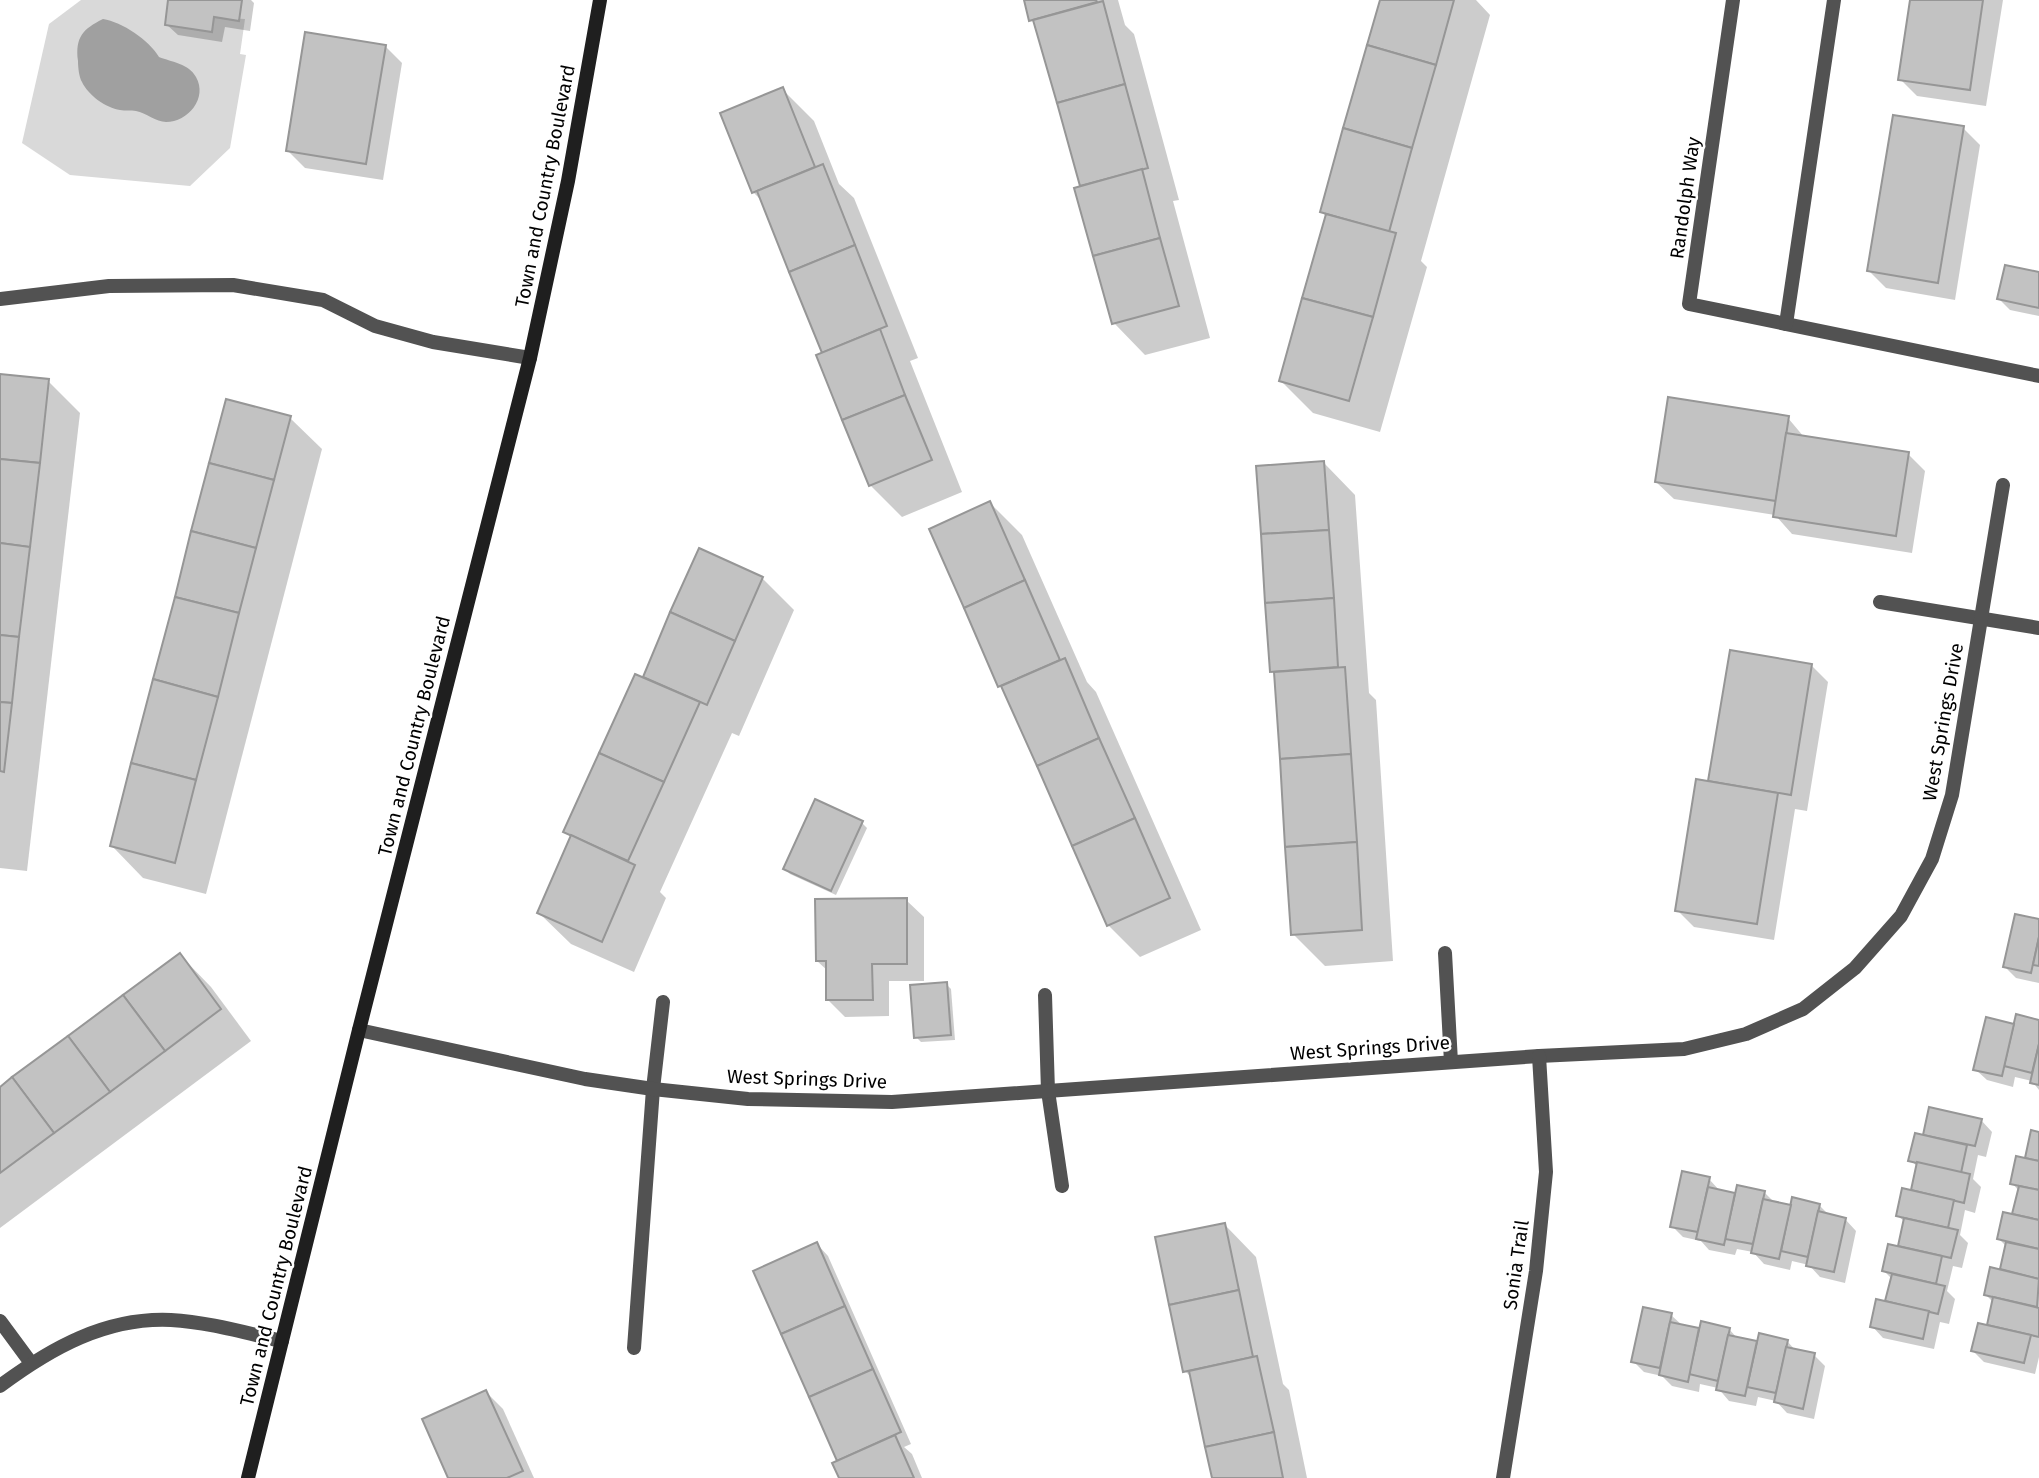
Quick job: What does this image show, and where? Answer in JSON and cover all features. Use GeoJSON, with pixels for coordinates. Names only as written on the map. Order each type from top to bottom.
{"type":"FeatureCollection","features":[{"type":"Feature","properties":{"kind":"street","name":"Town and Country Boulevard"},"geometry":{"type":"LineString","coordinates":[[248,1478],[530,358],[568,181],[600,0]]}},
{"type":"Feature","properties":{"kind":"street","name":"Randolph Way"},"geometry":{"type":"LineString","coordinates":[[1734,0],[1689,304],[2039,376]]}},
{"type":"Feature","properties":{"kind":"street"},"geometry":{"type":"LineString","coordinates":[[1786,324],[1833,0]]}},
{"type":"Feature","properties":{"kind":"street"},"geometry":{"type":"LineString","coordinates":[[0,299],[109,286],[233,285],[323,300],[375,326],[433,342],[530,358]]}},
{"type":"Feature","properties":{"kind":"street","name":"West Springs Drive"},"geometry":{"type":"LineString","coordinates":[[359,1030],[585,1079],[653,1089],[748,1098],[892,1102],[1539,1056],[1684,1049],[1746,1034],[1803,1009],[1855,968],[1901,916],[1932,859],[1952,794],[2003,485]]}},
{"type":"Feature","properties":{"kind":"street"},"geometry":{"type":"LineString","coordinates":[[1880,602],[2039,628]]}},
{"type":"Feature","properties":{"kind":"street"},"geometry":{"type":"LineString","coordinates":[[1445,953],[1451,1062]]}},
{"type":"Feature","properties":{"kind":"street"},"geometry":{"type":"LineString","coordinates":[[1045,995],[1048,1091],[1062,1186]]}},
{"type":"Feature","properties":{"kind":"street"},"geometry":{"type":"LineString","coordinates":[[634,1348],[653,1089],[663,1002]]}},
{"type":"Feature","properties":{"kind":"street","name":"Sonia Trail"},"geometry":{"type":"LineString","coordinates":[[1503,1478],[1536,1271],[1546,1172],[1539,1056]]}},
{"type":"Feature","properties":{"kind":"street"},"geometry":{"type":"LineString","coordinates":[[0,1386],[63,1344],[92,1332],[130,1323],[170,1320],[282,1341]]}},
{"type":"Feature","properties":{"kind":"street"},"geometry":{"type":"LineString","coordinates":[[0,1321],[31,1363]]}},
{"type":"Feature","properties":{"kind":"shaded area"},"geometry":{"type":"Polygon","coordinates":[[[81,0],[168,0],[165,25],[211,32],[214,17],[245,19],[240,54],[246,55],[230,148],[190,186],[70,175],[22,143],[49,24],[81,0]]]}},
{"type":"Feature","properties":{"kind":"shaded area"},"geometry":{"type":"Polygon","coordinates":[[[103,19],[126,28],[149,44],[159,57],[180,64],[193,73],[199,85],[199,93],[198,100],[188,113],[174,121],[162,122],[140,112],[109,107],[88,92],[79,75],[79,40],[90,26],[103,19]]]}},
{"type":"Feature","properties":{"kind":"building"},"geometry":{"type":"Polygon","coordinates":[[[168,0],[242,0],[239,21],[214,17],[212,32],[165,25],[168,0]]]}},
{"type":"Feature","properties":{"kind":"building"},"geometry":{"type":"Polygon","coordinates":[[[1024,0],[1096,0],[1097,2],[1029,21],[1024,0]]]}},
{"type":"Feature","properties":{"kind":"building"},"geometry":{"type":"Polygon","coordinates":[[[1380,0],[1454,0],[1436,65],[1367,45],[1380,0]]]}},
{"type":"Feature","properties":{"kind":"building"},"geometry":{"type":"Polygon","coordinates":[[[1910,0],[1983,0],[1970,90],[1898,80],[1910,0]]]}},
{"type":"Feature","properties":{"kind":"building"},"geometry":{"type":"Polygon","coordinates":[[[1103,1],[1125,84],[1057,103],[1033,20],[1103,1]]]}},
{"type":"Feature","properties":{"kind":"building"},"geometry":{"type":"Polygon","coordinates":[[[305,32],[386,45],[366,164],[286,151],[305,32]]]}},
{"type":"Feature","properties":{"kind":"building"},"geometry":{"type":"Polygon","coordinates":[[[1367,45],[1436,65],[1412,148],[1343,128],[1367,45]]]}},
{"type":"Feature","properties":{"kind":"building"},"geometry":{"type":"Polygon","coordinates":[[[1125,84],[1148,168],[1080,186],[1057,103],[1125,84]]]}},
{"type":"Feature","properties":{"kind":"building"},"geometry":{"type":"Polygon","coordinates":[[[783,87],[815,167],[752,193],[720,113],[783,87]]]}},
{"type":"Feature","properties":{"kind":"building"},"geometry":{"type":"Polygon","coordinates":[[[1893,115],[1964,126],[1938,283],[1867,271],[1893,115]]]}},
{"type":"Feature","properties":{"kind":"building"},"geometry":{"type":"Polygon","coordinates":[[[1343,128],[1412,148],[1389,232],[1320,212],[1343,128]]]}},
{"type":"Feature","properties":{"kind":"building"},"geometry":{"type":"Polygon","coordinates":[[[823,164],[855,245],[789,272],[757,191],[823,164]]]}},
{"type":"Feature","properties":{"kind":"building"},"geometry":{"type":"Polygon","coordinates":[[[1142,169],[1160,238],[1093,256],[1074,188],[1142,169]]]}},
{"type":"Feature","properties":{"kind":"building"},"geometry":{"type":"Polygon","coordinates":[[[1326,214],[1396,233],[1373,317],[1302,298],[1326,214]]]}},
{"type":"Feature","properties":{"kind":"building"},"geometry":{"type":"Polygon","coordinates":[[[1160,238],[1179,306],[1112,324],[1093,256],[1160,238]]]}},
{"type":"Feature","properties":{"kind":"building"},"geometry":{"type":"Polygon","coordinates":[[[855,245],[887,326],[822,353],[789,272],[855,245]]]}},
{"type":"Feature","properties":{"kind":"building"},"geometry":{"type":"Polygon","coordinates":[[[2005,265],[2039,272],[2039,308],[1997,299],[2005,265]]]}},
{"type":"Feature","properties":{"kind":"building"},"geometry":{"type":"Polygon","coordinates":[[[1302,298],[1373,317],[1349,401],[1279,381],[1302,298]]]}},
{"type":"Feature","properties":{"kind":"building"},"geometry":{"type":"Polygon","coordinates":[[[880,329],[905,395],[842,420],[816,355],[880,329]]]}},
{"type":"Feature","properties":{"kind":"building"},"geometry":{"type":"Polygon","coordinates":[[[0,374],[49,379],[40,463],[0,459],[0,374]]]}},
{"type":"Feature","properties":{"kind":"building"},"geometry":{"type":"Polygon","coordinates":[[[905,395],[932,460],[869,486],[842,420],[905,395]]]}},
{"type":"Feature","properties":{"kind":"building"},"geometry":{"type":"Polygon","coordinates":[[[1668,397],[1789,416],[1776,501],[1655,482],[1668,397]]]}},
{"type":"Feature","properties":{"kind":"building"},"geometry":{"type":"Polygon","coordinates":[[[226,399],[291,416],[274,480],[209,463],[226,399]]]}},
{"type":"Feature","properties":{"kind":"building"},"geometry":{"type":"Polygon","coordinates":[[[1786,433],[1909,452],[1896,536],[1773,517],[1786,433]]]}},
{"type":"Feature","properties":{"kind":"building"},"geometry":{"type":"Polygon","coordinates":[[[0,459],[40,463],[30,547],[0,543],[0,459]]]}},
{"type":"Feature","properties":{"kind":"building"},"geometry":{"type":"Polygon","coordinates":[[[1324,461],[1329,530],[1261,534],[1256,466],[1324,461]]]}},
{"type":"Feature","properties":{"kind":"building"},"geometry":{"type":"Polygon","coordinates":[[[209,463],[274,480],[256,548],[191,531],[209,463]]]}},
{"type":"Feature","properties":{"kind":"building"},"geometry":{"type":"Polygon","coordinates":[[[990,501],[1025,580],[964,608],[929,529],[990,501]]]}},
{"type":"Feature","properties":{"kind":"building"},"geometry":{"type":"Polygon","coordinates":[[[1329,530],[1334,598],[1265,603],[1261,534],[1329,530]]]}},
{"type":"Feature","properties":{"kind":"building"},"geometry":{"type":"Polygon","coordinates":[[[191,531],[256,548],[239,613],[175,597],[191,531]]]}},
{"type":"Feature","properties":{"kind":"building"},"geometry":{"type":"Polygon","coordinates":[[[0,543],[30,547],[19,637],[0,635],[0,543]]]}},
{"type":"Feature","properties":{"kind":"building"},"geometry":{"type":"Polygon","coordinates":[[[699,548],[763,577],[735,641],[670,612],[699,548]]]}},
{"type":"Feature","properties":{"kind":"building"},"geometry":{"type":"Polygon","coordinates":[[[1025,580],[1060,660],[998,687],[964,608],[1025,580]]]}},
{"type":"Feature","properties":{"kind":"building"},"geometry":{"type":"Polygon","coordinates":[[[175,597],[239,613],[218,697],[153,679],[175,597]]]}},
{"type":"Feature","properties":{"kind":"building"},"geometry":{"type":"Polygon","coordinates":[[[1334,598],[1338,667],[1270,672],[1265,603],[1334,598]]]}},
{"type":"Feature","properties":{"kind":"building"},"geometry":{"type":"Polygon","coordinates":[[[670,612],[735,641],[707,705],[643,677],[670,612]]]}},
{"type":"Feature","properties":{"kind":"building"},"geometry":{"type":"Polygon","coordinates":[[[0,635],[19,637],[12,703],[0,702],[0,635]]]}},
{"type":"Feature","properties":{"kind":"building"},"geometry":{"type":"Polygon","coordinates":[[[1730,650],[1812,664],[1791,795],[1708,781],[1730,650]]]}},
{"type":"Feature","properties":{"kind":"building"},"geometry":{"type":"Polygon","coordinates":[[[1065,658],[1099,738],[1037,766],[1001,686],[1065,658]]]}},
{"type":"Feature","properties":{"kind":"building"},"geometry":{"type":"Polygon","coordinates":[[[1345,667],[1351,754],[1280,759],[1274,672],[1345,667]]]}},
{"type":"Feature","properties":{"kind":"building"},"geometry":{"type":"Polygon","coordinates":[[[635,674],[700,702],[664,782],[599,753],[635,674]]]}},
{"type":"Feature","properties":{"kind":"building"},"geometry":{"type":"Polygon","coordinates":[[[153,679],[218,697],[196,780],[131,763],[153,679]]]}},
{"type":"Feature","properties":{"kind":"building"},"geometry":{"type":"Polygon","coordinates":[[[0,702],[12,703],[4,772],[0,771],[0,702]]]}},
{"type":"Feature","properties":{"kind":"building"},"geometry":{"type":"Polygon","coordinates":[[[1099,738],[1135,818],[1072,846],[1037,766],[1099,738]]]}},
{"type":"Feature","properties":{"kind":"building"},"geometry":{"type":"Polygon","coordinates":[[[599,753],[664,782],[628,861],[563,832],[599,753]]]}},
{"type":"Feature","properties":{"kind":"building"},"geometry":{"type":"Polygon","coordinates":[[[1351,754],[1357,842],[1285,847],[1280,759],[1351,754]]]}},
{"type":"Feature","properties":{"kind":"building"},"geometry":{"type":"Polygon","coordinates":[[[131,763],[196,780],[175,863],[110,846],[131,763]]]}},
{"type":"Feature","properties":{"kind":"building"},"geometry":{"type":"Polygon","coordinates":[[[1696,779],[1778,793],[1757,924],[1675,911],[1696,779]]]}},
{"type":"Feature","properties":{"kind":"building"},"geometry":{"type":"Polygon","coordinates":[[[815,799],[863,821],[831,891],[783,869],[815,799]]]}},
{"type":"Feature","properties":{"kind":"building"},"geometry":{"type":"Polygon","coordinates":[[[1135,818],[1170,898],[1107,926],[1072,846],[1135,818]]]}},
{"type":"Feature","properties":{"kind":"building"},"geometry":{"type":"Polygon","coordinates":[[[571,835],[635,865],[602,942],[537,913],[571,835]]]}},
{"type":"Feature","properties":{"kind":"building"},"geometry":{"type":"Polygon","coordinates":[[[1357,842],[1362,930],[1291,935],[1285,847],[1357,842]]]}},
{"type":"Feature","properties":{"kind":"building"},"geometry":{"type":"Polygon","coordinates":[[[907,898],[907,964],[872,964],[873,1000],[826,1000],[826,961],[816,961],[815,899],[907,898]]]}},
{"type":"Feature","properties":{"kind":"building"},"geometry":{"type":"Polygon","coordinates":[[[2015,914],[2039,919],[2039,937],[2031,973],[2003,967],[2015,914]]]}},
{"type":"Feature","properties":{"kind":"building"},"geometry":{"type":"Polygon","coordinates":[[[2039,937],[2039,966],[2033,965],[2039,937]]]}},
{"type":"Feature","properties":{"kind":"building"},"geometry":{"type":"Polygon","coordinates":[[[180,953],[221,1009],[165,1051],[123,995],[180,953]]]}},
{"type":"Feature","properties":{"kind":"building"},"geometry":{"type":"Polygon","coordinates":[[[947,982],[951,1035],[914,1038],[910,985],[947,982]]]}},
{"type":"Feature","properties":{"kind":"building"},"geometry":{"type":"Polygon","coordinates":[[[123,995],[165,1051],[110,1092],[68,1036],[123,995]]]}},
{"type":"Feature","properties":{"kind":"building"},"geometry":{"type":"Polygon","coordinates":[[[2016,1014],[2039,1020],[2039,1044],[2032,1073],[2004,1066],[2016,1014]]]}},
{"type":"Feature","properties":{"kind":"building"},"geometry":{"type":"Polygon","coordinates":[[[1986,1017],[2014,1024],[2002,1076],[1973,1070],[1986,1017]]]}},
{"type":"Feature","properties":{"kind":"building"},"geometry":{"type":"Polygon","coordinates":[[[68,1036],[110,1092],[54,1133],[12,1077],[68,1036]]]}},
{"type":"Feature","properties":{"kind":"building"},"geometry":{"type":"Polygon","coordinates":[[[2039,1044],[2039,1085],[2030,1083],[2039,1044]]]}},
{"type":"Feature","properties":{"kind":"building"},"geometry":{"type":"Polygon","coordinates":[[[12,1077],[54,1133],[0,1173],[0,1087],[12,1077]]]}},
{"type":"Feature","properties":{"kind":"building"},"geometry":{"type":"Polygon","coordinates":[[[1929,1107],[1982,1119],[1975,1146],[1923,1135],[1929,1107]]]}},
{"type":"Feature","properties":{"kind":"building"},"geometry":{"type":"Polygon","coordinates":[[[2031,1130],[2039,1132],[2039,1161],[2025,1158],[2031,1130]]]}},
{"type":"Feature","properties":{"kind":"building"},"geometry":{"type":"Polygon","coordinates":[[[1915,1133],[1967,1145],[1961,1173],[1908,1161],[1915,1133]]]}},
{"type":"Feature","properties":{"kind":"building"},"geometry":{"type":"Polygon","coordinates":[[[2016,1156],[2039,1161],[2039,1190],[2010,1184],[2016,1156]]]}},
{"type":"Feature","properties":{"kind":"building"},"geometry":{"type":"Polygon","coordinates":[[[1917,1162],[1970,1174],[1964,1203],[1911,1190],[1917,1162]]]}},
{"type":"Feature","properties":{"kind":"building"},"geometry":{"type":"Polygon","coordinates":[[[1682,1171],[1710,1177],[1698,1232],[1670,1227],[1682,1171]]]}},
{"type":"Feature","properties":{"kind":"building"},"geometry":{"type":"Polygon","coordinates":[[[1737,1185],[1765,1191],[1753,1244],[1725,1239],[1737,1185]]]}},
{"type":"Feature","properties":{"kind":"building"},"geometry":{"type":"Polygon","coordinates":[[[2019,1186],[2039,1190],[2039,1220],[2012,1214],[2019,1186]]]}},
{"type":"Feature","properties":{"kind":"building"},"geometry":{"type":"Polygon","coordinates":[[[1708,1187],[1735,1193],[1724,1245],[1696,1239],[1708,1187]]]}},
{"type":"Feature","properties":{"kind":"building"},"geometry":{"type":"Polygon","coordinates":[[[1902,1188],[1954,1200],[1948,1228],[1896,1216],[1902,1188]]]}},
{"type":"Feature","properties":{"kind":"building"},"geometry":{"type":"Polygon","coordinates":[[[1792,1197],[1820,1204],[1808,1257],[1781,1251],[1792,1197]]]}},
{"type":"Feature","properties":{"kind":"building"},"geometry":{"type":"Polygon","coordinates":[[[1763,1199],[1791,1205],[1779,1259],[1751,1253],[1763,1199]]]}},
{"type":"Feature","properties":{"kind":"building"},"geometry":{"type":"Polygon","coordinates":[[[1818,1211],[1846,1218],[1834,1272],[1806,1266],[1818,1211]]]}},
{"type":"Feature","properties":{"kind":"building"},"geometry":{"type":"Polygon","coordinates":[[[2003,1212],[2039,1220],[2039,1249],[1997,1239],[2003,1212]]]}},
{"type":"Feature","properties":{"kind":"building"},"geometry":{"type":"Polygon","coordinates":[[[1904,1218],[1958,1230],[1951,1258],[1898,1246],[1904,1218]]]}},
{"type":"Feature","properties":{"kind":"building"},"geometry":{"type":"Polygon","coordinates":[[[1225,1223],[1239,1290],[1169,1305],[1155,1237],[1225,1223]]]}},
{"type":"Feature","properties":{"kind":"building"},"geometry":{"type":"Polygon","coordinates":[[[817,1242],[845,1306],[781,1334],[753,1271],[817,1242]]]}},
{"type":"Feature","properties":{"kind":"building"},"geometry":{"type":"Polygon","coordinates":[[[2006,1242],[2039,1249],[2039,1279],[2000,1269],[2006,1242]]]}},
{"type":"Feature","properties":{"kind":"building"},"geometry":{"type":"Polygon","coordinates":[[[1888,1244],[1942,1256],[1936,1284],[1882,1271],[1888,1244]]]}},
{"type":"Feature","properties":{"kind":"building"},"geometry":{"type":"Polygon","coordinates":[[[1990,1267],[2039,1279],[2037,1307],[1984,1295],[1990,1267]]]}},
{"type":"Feature","properties":{"kind":"building"},"geometry":{"type":"Polygon","coordinates":[[[1892,1274],[1945,1286],[1938,1314],[1885,1301],[1892,1274]]]}},
{"type":"Feature","properties":{"kind":"building"},"geometry":{"type":"Polygon","coordinates":[[[1239,1290],[1253,1357],[1183,1372],[1169,1305],[1239,1290]]]}},
{"type":"Feature","properties":{"kind":"building"},"geometry":{"type":"Polygon","coordinates":[[[1993,1297],[2039,1308],[2039,1337],[1987,1325],[1993,1297]]]}},
{"type":"Feature","properties":{"kind":"building"},"geometry":{"type":"Polygon","coordinates":[[[1876,1299],[1929,1311],[1923,1339],[1870,1327],[1876,1299]]]}},
{"type":"Feature","properties":{"kind":"building"},"geometry":{"type":"Polygon","coordinates":[[[845,1306],[873,1369],[809,1397],[781,1334],[845,1306]]]}},
{"type":"Feature","properties":{"kind":"building"},"geometry":{"type":"Polygon","coordinates":[[[1643,1307],[1672,1313],[1660,1368],[1631,1362],[1643,1307]]]}},
{"type":"Feature","properties":{"kind":"building"},"geometry":{"type":"Polygon","coordinates":[[[1701,1321],[1730,1328],[1718,1381],[1689,1374],[1701,1321]]]}},
{"type":"Feature","properties":{"kind":"building"},"geometry":{"type":"Polygon","coordinates":[[[1670,1322],[1699,1328],[1688,1382],[1659,1375],[1670,1322]]]}},
{"type":"Feature","properties":{"kind":"building"},"geometry":{"type":"Polygon","coordinates":[[[1978,1323],[2031,1335],[2024,1363],[1971,1351],[1978,1323]]]}},
{"type":"Feature","properties":{"kind":"building"},"geometry":{"type":"Polygon","coordinates":[[[1759,1333],[1788,1340],[1776,1393],[1747,1387],[1759,1333]]]}},
{"type":"Feature","properties":{"kind":"building"},"geometry":{"type":"Polygon","coordinates":[[[1728,1335],[1757,1341],[1745,1396],[1716,1390],[1728,1335]]]}},
{"type":"Feature","properties":{"kind":"building"},"geometry":{"type":"Polygon","coordinates":[[[1786,1347],[1815,1353],[1803,1409],[1774,1402],[1786,1347]]]}},
{"type":"Feature","properties":{"kind":"building"},"geometry":{"type":"Polygon","coordinates":[[[1257,1356],[1274,1432],[1205,1447],[1189,1371],[1257,1356]]]}},
{"type":"Feature","properties":{"kind":"building"},"geometry":{"type":"Polygon","coordinates":[[[873,1369],[901,1432],[837,1461],[809,1397],[873,1369]]]}},
{"type":"Feature","properties":{"kind":"building"},"geometry":{"type":"Polygon","coordinates":[[[486,1390],[523,1471],[507,1478],[448,1478],[422,1419],[486,1390]]]}},
{"type":"Feature","properties":{"kind":"building"},"geometry":{"type":"Polygon","coordinates":[[[1274,1432],[1283,1478],[1212,1478],[1205,1447],[1274,1432]]]}},
{"type":"Feature","properties":{"kind":"building"},"geometry":{"type":"Polygon","coordinates":[[[895,1435],[914,1478],[839,1478],[832,1463],[895,1435]]]}}]}
